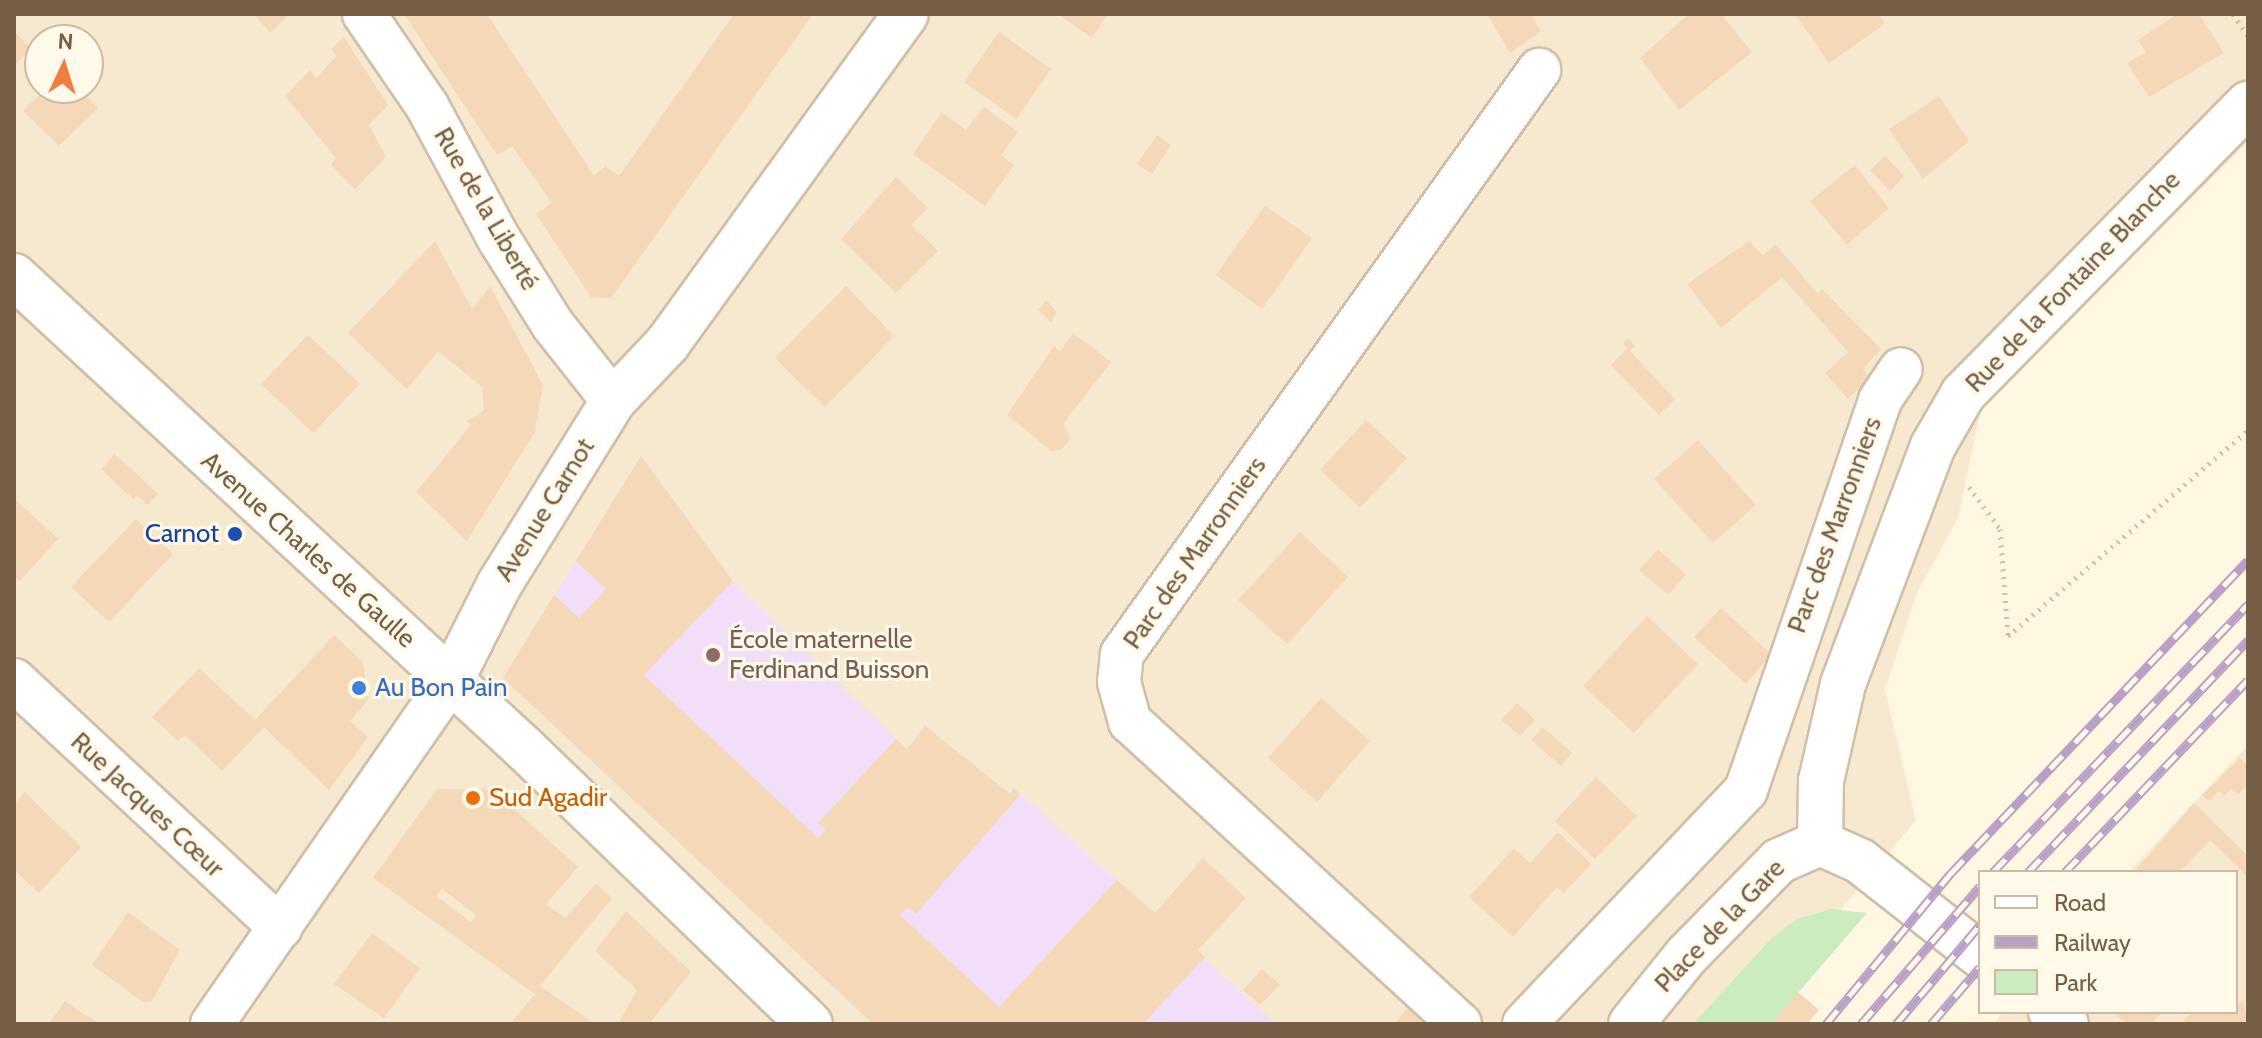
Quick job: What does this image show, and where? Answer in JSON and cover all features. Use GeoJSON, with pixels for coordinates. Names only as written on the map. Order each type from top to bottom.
{"type":"FeatureCollection","features":[{"type":"Feature","properties":{"kind":"street","name":"Rue de la Liberté"},"geometry":{"type":"LineString","coordinates":[[364,14],[427,106],[499,239],[553,325],[613,401]]}},
{"type":"Feature","properties":{"kind":"street","name":"Avenue Carnot"},"geometry":{"type":"LineString","coordinates":[[212,1024],[451,680],[499,585],[613,401],[667,344],[906,14]]}},
{"type":"Feature","properties":{"kind":"street","name":"Parc des Marronniers"},"geometry":{"type":"LineString","coordinates":[[1460,1024],[1130,722],[1119,682],[1122,654],[1539,70]]}},
{"type":"Feature","properties":{"kind":"street","name":"Rue de la Fontaine Blanche"},"geometry":{"type":"LineString","coordinates":[[1820,843],[1821,781],[1843,684],[1921,485],[1933,446],[1963,394],[2248,104]]}},
{"type":"Feature","properties":{"kind":"street","name":"Avenue Charles de Gaulle"},"geometry":{"type":"LineString","coordinates":[[14,276],[451,680],[810,1024]]}},
{"type":"Feature","properties":{"kind":"street","name":"Parc des Marronniers"},"geometry":{"type":"LineString","coordinates":[[1524,1024],[1746,790],[1880,400],[1901,369]]}},
{"type":"Feature","properties":{"kind":"street","name":"Rue Jacques Cœur"},"geometry":{"type":"LineString","coordinates":[[14,680],[281,928]]}},
{"type":"Feature","properties":{"kind":"street"},"geometry":{"type":"LineString","coordinates":[[1820,843],[1860,861],[1978,953]]}},
{"type":"Feature","properties":{"kind":"street","name":"Place de la Gare"},"geometry":{"type":"LineString","coordinates":[[1631,1024],[1686,956],[1779,861],[1820,843]]}},
{"type":"Feature","properties":{"kind":"path"},"geometry":{"type":"LineString","coordinates":[[2233,14],[2248,36]]}},
{"type":"Feature","properties":{"kind":"path"},"geometry":{"type":"LineString","coordinates":[[1967,484],[2000,529],[2008,636],[2248,430]]}},
{"type":"Feature","properties":{"kind":"shaded area"},"geometry":{"type":"Polygon","coordinates":[[[14,14],[2248,14],[2248,142],[1981,409],[1958,518],[1916,595],[1885,690],[1916,820],[1745,1024],[14,1024],[14,14]]]}},
{"type":"Feature","properties":{"kind":"shaded area"},"geometry":{"type":"Polygon","coordinates":[[[641,456],[733,581],[907,749],[925,726],[1009,794],[1014,788],[1277,1024],[873,1024],[503,678],[641,456]]]}},
{"type":"Feature","properties":{"kind":"shaded area"},"geometry":{"type":"Polygon","coordinates":[[[2248,745],[2248,1024],[1993,1024],[2001,1014],[2238,1014],[2238,870],[2131,870],[2248,745]]]}},
{"type":"Feature","properties":{"kind":"green space"},"geometry":{"type":"Polygon","coordinates":[[[1832,909],[1867,913],[1771,1024],[1693,1024],[1771,939],[1797,919],[1832,909]]]}},
{"type":"Feature","properties":{"kind":"building"},"geometry":{"type":"Polygon","coordinates":[[[254,14],[289,14],[270,33],[254,14]]]}},
{"type":"Feature","properties":{"kind":"building"},"geometry":{"type":"Polygon","coordinates":[[[404,14],[487,14],[594,176],[605,166],[619,176],[734,14],[813,14],[611,298],[591,297],[536,214],[552,203],[512,146],[497,155],[404,14]]]}},
{"type":"Feature","properties":{"kind":"building"},"geometry":{"type":"Polygon","coordinates":[[[1058,14],[1108,14],[1092,38],[1058,14]]]}},
{"type":"Feature","properties":{"kind":"building"},"geometry":{"type":"Polygon","coordinates":[[[1487,14],[1531,14],[1541,32],[1510,53],[1487,14]]]}},
{"type":"Feature","properties":{"kind":"building"},"geometry":{"type":"Polygon","coordinates":[[[1689,14],[1721,14],[1752,52],[1679,110],[1640,58],[1689,14]]]}},
{"type":"Feature","properties":{"kind":"building"},"geometry":{"type":"Polygon","coordinates":[[[1795,14],[1878,14],[1885,24],[1829,63],[1795,14]]]}},
{"type":"Feature","properties":{"kind":"building"},"geometry":{"type":"Polygon","coordinates":[[[2177,14],[2199,14],[2224,53],[2149,97],[2127,63],[2146,52],[2138,40],[2177,14]]]}},
{"type":"Feature","properties":{"kind":"building"},"geometry":{"type":"Polygon","coordinates":[[[14,31],[24,42],[24,56],[14,66],[14,31]]]}},
{"type":"Feature","properties":{"kind":"building"},"geometry":{"type":"Polygon","coordinates":[[[999,32],[1051,69],[1016,119],[964,82],[999,32]]]}},
{"type":"Feature","properties":{"kind":"building"},"geometry":{"type":"Polygon","coordinates":[[[344,37],[388,105],[369,125],[386,157],[355,189],[331,165],[336,158],[285,96],[310,70],[316,78],[337,56],[331,49],[344,37]]]}},
{"type":"Feature","properties":{"kind":"building"},"geometry":{"type":"Polygon","coordinates":[[[1939,96],[1969,141],[1923,179],[1889,129],[1939,96]]]}},
{"type":"Feature","properties":{"kind":"building"},"geometry":{"type":"Polygon","coordinates":[[[30,104],[94,104],[98,108],[59,146],[23,111],[30,104]]]}},
{"type":"Feature","properties":{"kind":"building"},"geometry":{"type":"Polygon","coordinates":[[[984,107],[1018,132],[1001,155],[1014,165],[985,206],[913,154],[942,112],[966,130],[984,107]]]}},
{"type":"Feature","properties":{"kind":"building"},"geometry":{"type":"Polygon","coordinates":[[[1157,135],[1171,145],[1152,174],[1137,164],[1157,135]]]}},
{"type":"Feature","properties":{"kind":"building"},"geometry":{"type":"Polygon","coordinates":[[[1885,156],[1904,176],[1890,191],[1870,170],[1885,156]]]}},
{"type":"Feature","properties":{"kind":"building"},"geometry":{"type":"Polygon","coordinates":[[[1855,165],[1889,208],[1847,245],[1810,201],[1855,165]]]}},
{"type":"Feature","properties":{"kind":"building"},"geometry":{"type":"Polygon","coordinates":[[[896,177],[928,208],[911,225],[938,251],[896,293],[841,239],[896,177]]]}},
{"type":"Feature","properties":{"kind":"building"},"geometry":{"type":"Polygon","coordinates":[[[1265,206],[1312,238],[1262,309],[1216,275],[1265,206]]]}},
{"type":"Feature","properties":{"kind":"building"},"geometry":{"type":"Polygon","coordinates":[[[435,241],[472,309],[490,286],[543,385],[535,432],[467,541],[416,492],[471,425],[467,421],[484,410],[482,387],[438,351],[407,389],[348,333],[435,241]]]}},
{"type":"Feature","properties":{"kind":"building"},"geometry":{"type":"Polygon","coordinates":[[[1749,241],[1763,256],[1775,244],[1818,294],[1822,289],[1881,349],[1863,369],[1870,377],[1848,399],[1825,373],[1848,352],[1782,277],[1721,328],[1687,284],[1749,241]]]}},
{"type":"Feature","properties":{"kind":"building"},"geometry":{"type":"Polygon","coordinates":[[[846,286],[894,336],[825,407],[775,358],[846,286]]]}},
{"type":"Feature","properties":{"kind":"building"},"geometry":{"type":"Polygon","coordinates":[[[1046,300],[1057,312],[1051,322],[1038,310],[1046,300]]]}},
{"type":"Feature","properties":{"kind":"building"},"geometry":{"type":"Polygon","coordinates":[[[1073,333],[1111,362],[1063,424],[1071,438],[1061,450],[1051,451],[1007,415],[1054,346],[1060,351],[1073,333]]]}},
{"type":"Feature","properties":{"kind":"building"},"geometry":{"type":"Polygon","coordinates":[[[308,335],[360,384],[313,433],[261,384],[308,335]]]}},
{"type":"Feature","properties":{"kind":"building"},"geometry":{"type":"Polygon","coordinates":[[[1628,338],[1635,346],[1630,351],[1675,399],[1659,415],[1611,365],[1627,348],[1623,343],[1628,338]]]}},
{"type":"Feature","properties":{"kind":"building"},"geometry":{"type":"Polygon","coordinates":[[[1366,420],[1407,458],[1360,508],[1320,470],[1366,420]]]}},
{"type":"Feature","properties":{"kind":"building"},"geometry":{"type":"Polygon","coordinates":[[[1698,440],[1756,505],[1713,543],[1654,479],[1698,440]]]}},
{"type":"Feature","properties":{"kind":"building"},"geometry":{"type":"Polygon","coordinates":[[[115,454],[158,494],[148,505],[137,495],[133,499],[101,469],[115,454]]]}},
{"type":"Feature","properties":{"kind":"building"},"geometry":{"type":"Polygon","coordinates":[[[641,456],[733,581],[644,675],[818,838],[826,830],[818,823],[896,739],[907,749],[925,726],[1010,794],[1014,788],[1020,795],[916,914],[908,907],[900,915],[999,1007],[1117,880],[1155,913],[1203,858],[1246,898],[1198,950],[1205,957],[1143,1024],[873,1024],[503,678],[554,595],[579,618],[606,589],[576,561],[641,456]]]}},
{"type":"Feature","properties":{"kind":"building"},"geometry":{"type":"Polygon","coordinates":[[[14,498],[58,539],[20,581],[14,576],[14,498]]]}},
{"type":"Feature","properties":{"kind":"building"},"geometry":{"type":"Polygon","coordinates":[[[136,519],[173,554],[109,622],[71,587],[136,519]]]}},
{"type":"Feature","properties":{"kind":"building"},"geometry":{"type":"Polygon","coordinates":[[[1300,532],[1348,577],[1287,644],[1238,600],[1300,532]]]}},
{"type":"Feature","properties":{"kind":"building"},"geometry":{"type":"Polygon","coordinates":[[[1658,549],[1686,575],[1668,595],[1639,570],[1658,549]]]}},
{"type":"Feature","properties":{"kind":"building"},"geometry":{"type":"Polygon","coordinates":[[[1721,608],[1771,654],[1746,684],[1694,637],[1721,608]]]}},
{"type":"Feature","properties":{"kind":"building"},"geometry":{"type":"Polygon","coordinates":[[[1647,616],[1698,664],[1634,733],[1583,686],[1647,616]]]}},
{"type":"Feature","properties":{"kind":"building"},"geometry":{"type":"Polygon","coordinates":[[[334,635],[363,662],[368,700],[350,721],[368,737],[329,790],[264,727],[222,771],[185,735],[178,741],[152,717],[199,668],[255,720],[334,635]]]}},
{"type":"Feature","properties":{"kind":"building"},"geometry":{"type":"Polygon","coordinates":[[[1321,698],[1370,741],[1317,802],[1268,758],[1321,698]]]}},
{"type":"Feature","properties":{"kind":"building"},"geometry":{"type":"Polygon","coordinates":[[[1517,703],[1535,720],[1520,736],[1501,720],[1517,703]]]}},
{"type":"Feature","properties":{"kind":"building"},"geometry":{"type":"Polygon","coordinates":[[[1543,727],[1572,753],[1561,766],[1531,740],[1543,727]]]}},
{"type":"Feature","properties":{"kind":"building"},"geometry":{"type":"Polygon","coordinates":[[[2240,758],[2248,766],[2248,784],[2239,794],[2231,789],[2224,796],[2219,791],[2209,801],[2202,795],[2240,758]]]}},
{"type":"Feature","properties":{"kind":"building"},"geometry":{"type":"Polygon","coordinates":[[[1596,777],[1637,816],[1595,859],[1555,821],[1596,777]]]}},
{"type":"Feature","properties":{"kind":"building"},"geometry":{"type":"Polygon","coordinates":[[[437,789],[493,790],[578,867],[546,904],[565,918],[596,884],[612,898],[540,986],[595,1024],[510,1024],[535,994],[373,878],[437,789]],[[442,889],[436,896],[471,922],[476,915],[442,889]]]}},
{"type":"Feature","properties":{"kind":"building"},"geometry":{"type":"Polygon","coordinates":[[[25,792],[81,847],[39,893],[14,869],[14,804],[25,792]]]}},
{"type":"Feature","properties":{"kind":"building"},"geometry":{"type":"Polygon","coordinates":[[[2194,803],[2248,856],[2248,877],[2210,840],[2182,870],[2136,870],[2194,803]]]}},
{"type":"Feature","properties":{"kind":"building"},"geometry":{"type":"Polygon","coordinates":[[[1558,832],[1591,864],[1564,893],[1557,887],[1513,937],[1469,897],[1514,848],[1530,863],[1558,832]]]}},
{"type":"Feature","properties":{"kind":"building"},"geometry":{"type":"Polygon","coordinates":[[[626,911],[691,972],[649,1024],[618,1024],[637,990],[595,951],[626,911]]]}},
{"type":"Feature","properties":{"kind":"building"},"geometry":{"type":"Polygon","coordinates":[[[128,912],[180,950],[152,1001],[143,1002],[92,965],[128,912]]]}},
{"type":"Feature","properties":{"kind":"building"},"geometry":{"type":"Polygon","coordinates":[[[372,933],[420,968],[384,1018],[334,984],[372,933]]]}},
{"type":"Feature","properties":{"kind":"building"},"geometry":{"type":"Polygon","coordinates":[[[1262,969],[1280,985],[1260,1005],[1243,990],[1262,969]]]}},
{"type":"Feature","properties":{"kind":"building"},"geometry":{"type":"Polygon","coordinates":[[[1798,992],[1819,1010],[1807,1024],[1771,1024],[1798,992]]]}},
{"type":"Feature","properties":{"kind":"building"},"geometry":{"type":"Polygon","coordinates":[[[2243,999],[2248,1024],[2181,1024],[2190,1014],[2238,1014],[2243,999]]]}},
{"type":"Feature","properties":{"kind":"building"},"geometry":{"type":"Polygon","coordinates":[[[65,1001],[83,1014],[102,1024],[49,1024],[65,1001]]]}},
{"type":"Feature","properties":{"kind":"building"},"geometry":{"type":"Polygon","coordinates":[[[1410,1004],[1431,1024],[1395,1024],[1410,1004]]]}},
{"type":"Feature","properties":{"kind":"building"},"geometry":{"type":"Polygon","coordinates":[[[2115,1014],[2161,1014],[2151,1024],[2127,1024],[2115,1014]]]}},
{"type":"Feature","properties":{"kind":"railway"},"geometry":{"type":"LineString","coordinates":[[1826,1024],[1951,873],[2248,560]]}},
{"type":"Feature","properties":{"kind":"railway"},"geometry":{"type":"LineString","coordinates":[[1995,870],[2248,604]]}},
{"type":"Feature","properties":{"kind":"railway"},"geometry":{"type":"LineString","coordinates":[[2030,870],[2248,640]]}},
{"type":"Feature","properties":{"kind":"railway"},"geometry":{"type":"LineString","coordinates":[[2067,870],[2248,680]]}},
{"type":"Feature","properties":{"kind":"railway"},"geometry":{"type":"LineString","coordinates":[[1861,1024],[1978,888]]}},
{"type":"Feature","properties":{"kind":"railway"},"geometry":{"type":"LineString","coordinates":[[1896,1024],[1978,927]]}},
{"type":"Feature","properties":{"kind":"railway"},"geometry":{"type":"LineString","coordinates":[[1931,1024],[1978,969]]}},
{"type":"Feature","properties":{"kind":"place","name":"Carnot"},"geometry":{"type":"Point","coordinates":[235,534]}},
{"type":"Feature","properties":{"kind":"place","name":"École maternelle Ferdinand Buisson"},"geometry":{"type":"Point","coordinates":[713,655]}},
{"type":"Feature","properties":{"kind":"place","name":"Au Bon Pain"},"geometry":{"type":"Point","coordinates":[359,688]}},
{"type":"Feature","properties":{"kind":"place","name":"Sud Agadir"},"geometry":{"type":"Point","coordinates":[473,798]}}]}
